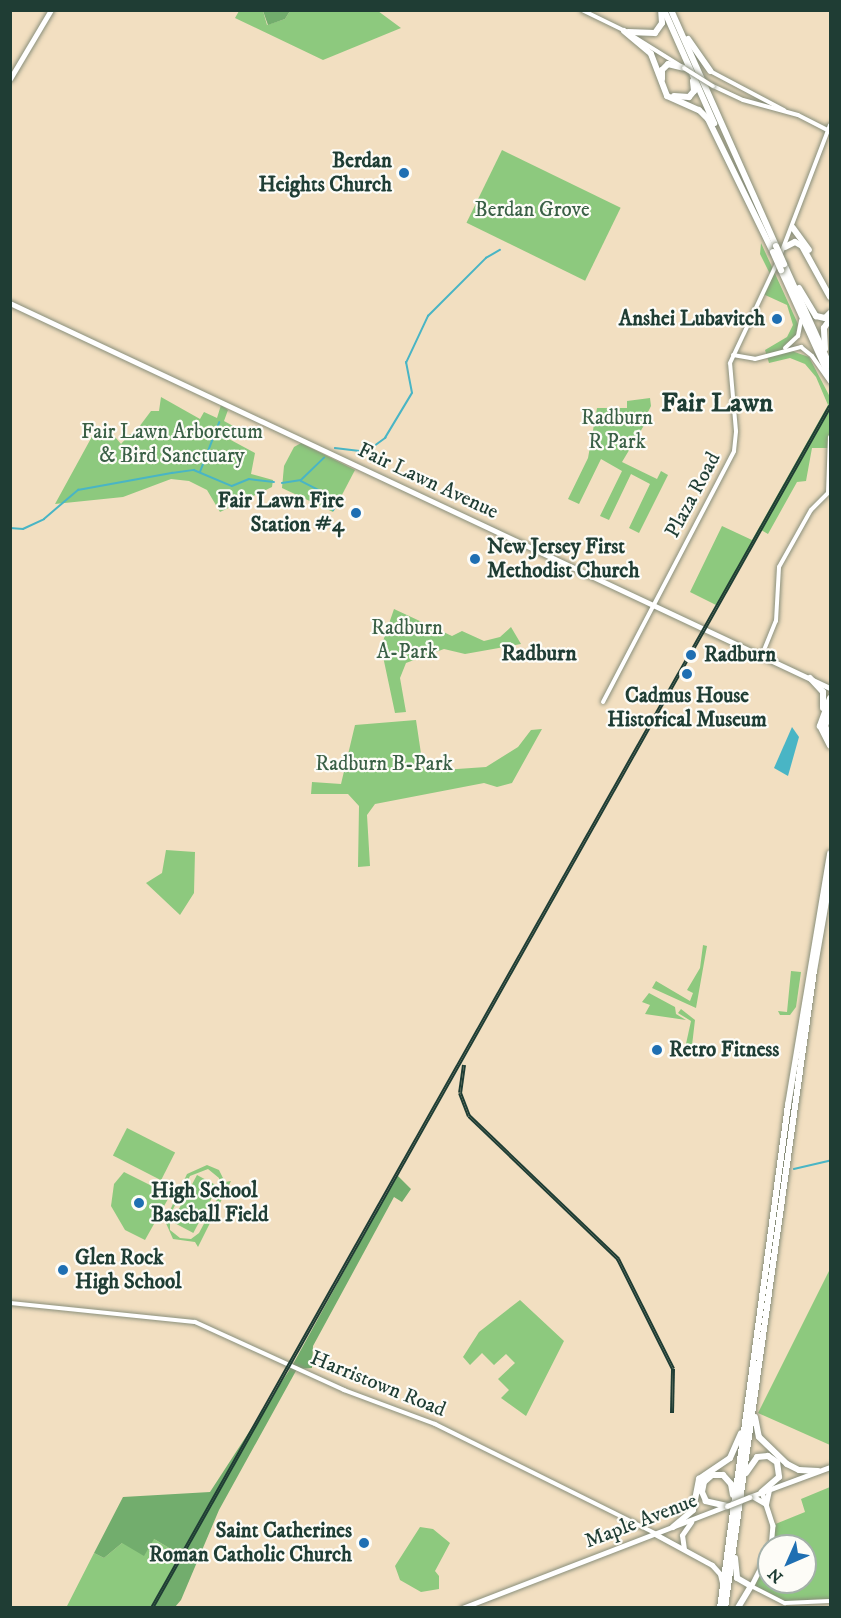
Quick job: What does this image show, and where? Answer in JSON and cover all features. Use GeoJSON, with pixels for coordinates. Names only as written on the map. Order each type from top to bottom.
{"type":"FeatureCollection","features":[{"type":"Feature","properties":{"kind":"highway"},"geometry":{"type":"LineString","coordinates":[[624,31],[655,33],[662,23],[662,10]]}},
{"type":"Feature","properties":{"kind":"highway"},"geometry":{"type":"LineString","coordinates":[[662,10],[775,249]]}},
{"type":"Feature","properties":{"kind":"highway"},"geometry":{"type":"LineString","coordinates":[[673,10],[775,249]]}},
{"type":"Feature","properties":{"kind":"highway"},"geometry":{"type":"LineString","coordinates":[[673,10],[694,51],[710,71]]}},
{"type":"Feature","properties":{"kind":"highway"},"geometry":{"type":"LineString","coordinates":[[624,31],[651,54],[660,84],[668,96],[699,110],[708,119],[775,249],[813,314],[822,318],[831,313]]}},
{"type":"Feature","properties":{"kind":"highway"},"geometry":{"type":"LineString","coordinates":[[682,52],[694,88],[689,98],[682,100],[667,90],[661,73],[668,64],[684,68]]}},
{"type":"Feature","properties":{"kind":"highway"},"geometry":{"type":"LineString","coordinates":[[793,228],[803,238],[831,290]]}},
{"type":"Feature","properties":{"kind":"highway"},"geometry":{"type":"LineString","coordinates":[[785,247],[791,242],[800,243],[831,297]]}},
{"type":"Feature","properties":{"kind":"highway"},"geometry":{"type":"LineString","coordinates":[[784,265],[798,307],[831,380]]}},
{"type":"Feature","properties":{"kind":"highway"},"geometry":{"type":"LineString","coordinates":[[784,265],[831,366]]}},
{"type":"Feature","properties":{"kind":"highway"},"geometry":{"type":"LineString","coordinates":[[827,358],[824,332],[831,319]]}},
{"type":"Feature","properties":{"kind":"highway"},"geometry":{"type":"LineString","coordinates":[[810,678],[824,696],[820,722],[822,734],[831,746]]}},
{"type":"Feature","properties":{"kind":"highway"},"geometry":{"type":"LineString","coordinates":[[820,722],[831,698]]}},
{"type":"Feature","properties":{"kind":"highway"},"geometry":{"type":"LineString","coordinates":[[831,711],[825,726],[831,737]]}},
{"type":"Feature","properties":{"kind":"highway"},"geometry":{"type":"LineString","coordinates":[[720,1608],[805,987],[831,853]]}},
{"type":"Feature","properties":{"kind":"highway"},"geometry":{"type":"LineString","coordinates":[[725,1608],[814,971],[831,878]]}},
{"type":"Feature","properties":{"kind":"highway"},"geometry":{"type":"LineString","coordinates":[[758,1371],[754,1417],[759,1437],[795,1469],[818,1471]]}},
{"type":"Feature","properties":{"kind":"highway"},"geometry":{"type":"LineString","coordinates":[[673,1527],[691,1513],[702,1475],[733,1455],[749,1397]]}},
{"type":"Feature","properties":{"kind":"highway"},"geometry":{"type":"LineString","coordinates":[[739,1509],[750,1465],[757,1457],[768,1456],[777,1462],[780,1473],[776,1482],[762,1492]]}},
{"type":"Feature","properties":{"kind":"highway"},"geometry":{"type":"LineString","coordinates":[[727,1506],[712,1505],[704,1499],[702,1485],[712,1475],[723,1475],[731,1484],[732,1518]]}},
{"type":"Feature","properties":{"kind":"highway"},"geometry":{"type":"LineString","coordinates":[[734,1542],[736,1576],[751,1586],[738,1608]]}},
{"type":"Feature","properties":{"kind":"main road"},"geometry":{"type":"LineString","coordinates":[[10,79],[51,10]]}},
{"type":"Feature","properties":{"kind":"main road","name":"Fair Lawn Avenue"},"geometry":{"type":"LineString","coordinates":[[10,303],[831,688]]}},
{"type":"Feature","properties":{"kind":"main road","name":"Maple Avenue"},"geometry":{"type":"LineString","coordinates":[[462,1608],[831,1467]]}},
{"type":"Feature","properties":{"kind":"main road"},"geometry":{"type":"LineString","coordinates":[[766,1504],[770,1489]]}},
{"type":"Feature","properties":{"kind":"main road"},"geometry":{"type":"LineString","coordinates":[[762,1492],[773,1525],[772,1534]]}},
{"type":"Feature","properties":{"kind":"main road"},"geometry":{"type":"LineString","coordinates":[[751,1497],[766,1504]]}},
{"type":"Feature","properties":{"kind":"main road"},"geometry":{"type":"LineString","coordinates":[[684,1549],[683,1532],[695,1519]]}},
{"type":"Feature","properties":{"kind":"main road","name":"Harristown Road"},"geometry":{"type":"LineString","coordinates":[[655,1534],[712,1565]]}},
{"type":"Feature","properties":{"kind":"main road"},"geometry":{"type":"LineString","coordinates":[[712,1565],[721,1564],[727,1554]]}},
{"type":"Feature","properties":{"kind":"main road"},"geometry":{"type":"LineString","coordinates":[[712,1565],[720,1574],[722,1591]]}},
{"type":"Feature","properties":{"kind":"main road"},"geometry":{"type":"LineString","coordinates":[[751,1586],[757,1574]]}},
{"type":"Feature","properties":{"kind":"street"},"geometry":{"type":"LineString","coordinates":[[582,10],[624,31],[713,86],[743,100],[784,111],[830,129]]}},
{"type":"Feature","properties":{"kind":"street"},"geometry":{"type":"LineString","coordinates":[[710,71],[784,111]]}},
{"type":"Feature","properties":{"kind":"street","name":"Plaza Road"},"geometry":{"type":"LineString","coordinates":[[603,702],[734,451],[736,426],[728,377],[733,355],[785,247],[830,129]]}},
{"type":"Feature","properties":{"kind":"street"},"geometry":{"type":"LineString","coordinates":[[782,350],[800,332],[798,307]]}},
{"type":"Feature","properties":{"kind":"street"},"geometry":{"type":"LineString","coordinates":[[733,355],[747,360],[782,350],[805,349],[831,380]]}},
{"type":"Feature","properties":{"kind":"street"},"geometry":{"type":"LineString","coordinates":[[762,655],[776,621],[779,567],[811,510],[828,493],[831,437]]}},
{"type":"Feature","properties":{"kind":"street","name":"Harristown Road"},"geometry":{"type":"LineString","coordinates":[[10,1303],[200,1324],[344,1390],[442,1428],[655,1534]]}},
{"type":"Feature","properties":{"kind":"street"},"geometry":{"type":"LineString","coordinates":[[751,1586],[788,1603],[831,1601]]}},
{"type":"Feature","properties":{"kind":"green space"},"geometry":{"type":"Polygon","coordinates":[[[263,10],[290,11],[285,19],[268,25],[263,10]]]}},
{"type":"Feature","properties":{"kind":"green space"},"geometry":{"type":"Polygon","coordinates":[[[239,11],[263,11],[267,25],[285,19],[290,11],[378,11],[401,28],[323,60],[235,18],[239,11]]]}},
{"type":"Feature","properties":{"kind":"green space","name":"Berdan Grove"},"geometry":{"type":"Polygon","coordinates":[[[502,150],[621,208],[585,281],[466,223],[502,150]]]}},
{"type":"Feature","properties":{"kind":"green space"},"geometry":{"type":"Polygon","coordinates":[[[761,243],[798,324],[796,335],[786,344],[789,350],[809,357],[830,397],[830,448],[812,448],[806,481],[797,482],[768,534],[761,530],[718,606],[690,592],[722,526],[752,540],[828,405],[816,377],[805,364],[790,358],[769,363],[765,350],[787,337],[793,325],[787,305],[763,294],[771,276],[760,254],[761,243]]]}},
{"type":"Feature","properties":{"kind":"green space","name":"Fair Lawn Arboretum & Bird Sanctuary"},"geometry":{"type":"Polygon","coordinates":[[[161,397],[200,419],[204,412],[217,418],[221,405],[228,410],[224,421],[235,427],[229,439],[255,453],[251,474],[273,480],[272,487],[220,512],[207,490],[189,481],[171,479],[123,497],[55,504],[95,431],[104,438],[110,431],[121,444],[130,434],[133,435],[151,411],[159,411],[161,397]]]}},
{"type":"Feature","properties":{"kind":"green space","name":"Radburn R Park"},"geometry":{"type":"Polygon","coordinates":[[[650,398],[651,406],[644,420],[646,422],[622,462],[657,479],[661,471],[668,475],[639,533],[629,528],[650,484],[631,474],[609,520],[600,516],[622,471],[601,459],[579,504],[568,499],[588,458],[597,408],[627,408],[627,401],[650,398]]]}},
{"type":"Feature","properties":{"kind":"green space","name":"Fair Lawn Arboretum & Bird Sanctuary"},"geometry":{"type":"Polygon","coordinates":[[[301,443],[355,470],[333,512],[282,488],[284,466],[294,447],[301,443]]]}},
{"type":"Feature","properties":{"kind":"green space","name":"Radburn A-Park"},"geometry":{"type":"Polygon","coordinates":[[[394,609],[452,636],[462,631],[484,641],[500,637],[511,627],[521,644],[465,654],[444,649],[406,663],[400,678],[406,712],[395,713],[381,647],[394,609]]]}},
{"type":"Feature","properties":{"kind":"green space","name":"Radburn B-Park"},"geometry":{"type":"Polygon","coordinates":[[[416,720],[423,767],[428,771],[486,767],[518,747],[531,730],[542,729],[512,783],[497,787],[484,783],[375,804],[367,815],[370,866],[358,867],[359,806],[348,794],[311,794],[312,782],[341,784],[355,725],[416,720]]]}},
{"type":"Feature","properties":{"kind":"green space"},"geometry":{"type":"Polygon","coordinates":[[[166,850],[195,852],[194,893],[180,915],[146,883],[162,873],[166,850]]]}},
{"type":"Feature","properties":{"kind":"green space"},"geometry":{"type":"Polygon","coordinates":[[[703,945],[707,946],[696,1008],[652,988],[656,981],[690,1001],[693,993],[687,990],[700,968],[703,945]]]}},
{"type":"Feature","properties":{"kind":"green space"},"geometry":{"type":"Polygon","coordinates":[[[791,971],[801,972],[796,1007],[790,1015],[780,1015],[778,1011],[787,1012],[791,971]]]}},
{"type":"Feature","properties":{"kind":"green space"},"geometry":{"type":"Polygon","coordinates":[[[649,993],[675,1007],[676,1014],[686,1020],[645,1014],[650,1005],[642,1002],[649,993]]]}},
{"type":"Feature","properties":{"kind":"green space"},"geometry":{"type":"Polygon","coordinates":[[[681,1009],[695,1020],[691,1054],[684,1053],[691,1021],[678,1013],[681,1009]]]}},
{"type":"Feature","properties":{"kind":"green space"},"geometry":{"type":"Polygon","coordinates":[[[127,1128],[175,1153],[161,1180],[113,1156],[127,1128]]]}},
{"type":"Feature","properties":{"kind":"green space"},"geometry":{"type":"Polygon","coordinates":[[[207,1165],[219,1170],[225,1182],[231,1181],[198,1247],[195,1242],[173,1239],[165,1221],[187,1174],[207,1165]],[[208,1169],[190,1176],[170,1215],[170,1230],[180,1238],[191,1239],[199,1233],[221,1192],[219,1178],[208,1169]]]}},
{"type":"Feature","properties":{"kind":"green space","name":"High School Baseball Field"},"geometry":{"type":"Polygon","coordinates":[[[124,1172],[166,1193],[168,1199],[145,1240],[125,1230],[111,1206],[114,1184],[124,1172]]]}},
{"type":"Feature","properties":{"kind":"green space"},"geometry":{"type":"Polygon","coordinates":[[[197,1175],[218,1186],[193,1233],[172,1222],[197,1175]]]}},
{"type":"Feature","properties":{"kind":"green space"},"geometry":{"type":"Polygon","coordinates":[[[397,1175],[411,1189],[402,1202],[394,1197],[313,1346],[312,1368],[297,1369],[219,1510],[181,1600],[175,1607],[151,1607],[181,1555],[154,1539],[144,1556],[122,1543],[104,1558],[94,1553],[123,1497],[210,1492],[292,1366],[397,1175]]]}},
{"type":"Feature","properties":{"kind":"green space"},"geometry":{"type":"Polygon","coordinates":[[[830,1269],[830,1445],[758,1413],[830,1269]]]}},
{"type":"Feature","properties":{"kind":"green space"},"geometry":{"type":"Polygon","coordinates":[[[520,1300],[564,1341],[526,1416],[501,1398],[509,1390],[498,1379],[515,1363],[506,1354],[494,1365],[482,1353],[470,1365],[463,1357],[479,1332],[520,1300]]]}},
{"type":"Feature","properties":{"kind":"green space"},"geometry":{"type":"Polygon","coordinates":[[[830,1487],[830,1601],[803,1604],[777,1600],[762,1594],[817,1594],[817,1534],[772,1534],[773,1525],[805,1512],[801,1499],[830,1487]]]}},
{"type":"Feature","properties":{"kind":"green space"},"geometry":{"type":"Polygon","coordinates":[[[420,1527],[433,1529],[450,1543],[435,1571],[439,1576],[439,1589],[421,1592],[400,1580],[395,1566],[420,1527]]]}},
{"type":"Feature","properties":{"kind":"green space"},"geometry":{"type":"Polygon","coordinates":[[[154,1539],[181,1555],[151,1607],[66,1608],[94,1553],[104,1558],[122,1543],[154,1539]]]}},
{"type":"Feature","properties":{"kind":"green space"},"geometry":{"type":"Polygon","coordinates":[[[757,1574],[757,1591],[751,1586],[757,1574]]]}},
{"type":"Feature","properties":{"kind":"water"},"geometry":{"type":"Polygon","coordinates":[[[792,727],[799,737],[788,776],[774,768],[792,727]]]}},
{"type":"Feature","properties":{"kind":"waterway"},"geometry":{"type":"LineString","coordinates":[[335,448],[366,452],[385,438],[412,393],[406,363],[428,316],[486,258],[500,250]]}},
{"type":"Feature","properties":{"kind":"waterway"},"geometry":{"type":"LineString","coordinates":[[200,472],[219,423]]}},
{"type":"Feature","properties":{"kind":"waterway"},"geometry":{"type":"LineString","coordinates":[[282,483],[301,480],[324,458]]}},
{"type":"Feature","properties":{"kind":"waterway"},"geometry":{"type":"LineString","coordinates":[[10,528],[23,529],[44,519],[78,490],[172,473],[194,470],[232,486],[249,479],[274,482]]}},
{"type":"Feature","properties":{"kind":"waterway"},"geometry":{"type":"LineString","coordinates":[[301,481],[330,496],[337,504],[334,510]]}},
{"type":"Feature","properties":{"kind":"waterway"},"geometry":{"type":"LineString","coordinates":[[794,1169],[830,1161]]}},
{"type":"Feature","properties":{"kind":"railway"},"geometry":{"type":"LineString","coordinates":[[152,1608],[830,406]]}},
{"type":"Feature","properties":{"kind":"railway"},"geometry":{"type":"LineString","coordinates":[[464,1065],[460,1093],[469,1116],[618,1259],[673,1369],[672,1413]]}},
{"type":"Feature","properties":{"kind":"place","name":"Berdan Heights Church"},"geometry":{"type":"Point","coordinates":[404,173]}},
{"type":"Feature","properties":{"kind":"place","name":"Anshei Lubavitch"},"geometry":{"type":"Point","coordinates":[777,319]}},
{"type":"Feature","properties":{"kind":"place","name":"Fair Lawn Fire Station #4"},"geometry":{"type":"Point","coordinates":[356,513]}},
{"type":"Feature","properties":{"kind":"place","name":"New Jersey First Methodist Church"},"geometry":{"type":"Point","coordinates":[475,559]}},
{"type":"Feature","properties":{"kind":"place","name":"Radburn"},"geometry":{"type":"Point","coordinates":[691,655]}},
{"type":"Feature","properties":{"kind":"place","name":"Cadmus House Historical Museum"},"geometry":{"type":"Point","coordinates":[687,674]}},
{"type":"Feature","properties":{"kind":"place","name":"Retro Fitness"},"geometry":{"type":"Point","coordinates":[657,1050]}},
{"type":"Feature","properties":{"kind":"place","name":"High School Baseball Field"},"geometry":{"type":"Point","coordinates":[139,1203]}},
{"type":"Feature","properties":{"kind":"place","name":"Glen Rock High School"},"geometry":{"type":"Point","coordinates":[63,1270]}},
{"type":"Feature","properties":{"kind":"place","name":"Saint Catherines Roman Catholic Church"},"geometry":{"type":"Point","coordinates":[364,1543]}},
{"type":"Feature","properties":{"kind":"district","name":"Fair Lawn"},"geometry":{"type":"Point","coordinates":[717,404]}},
{"type":"Feature","properties":{"kind":"district","name":"Radburn"},"geometry":{"type":"Point","coordinates":[539,654]}}]}
